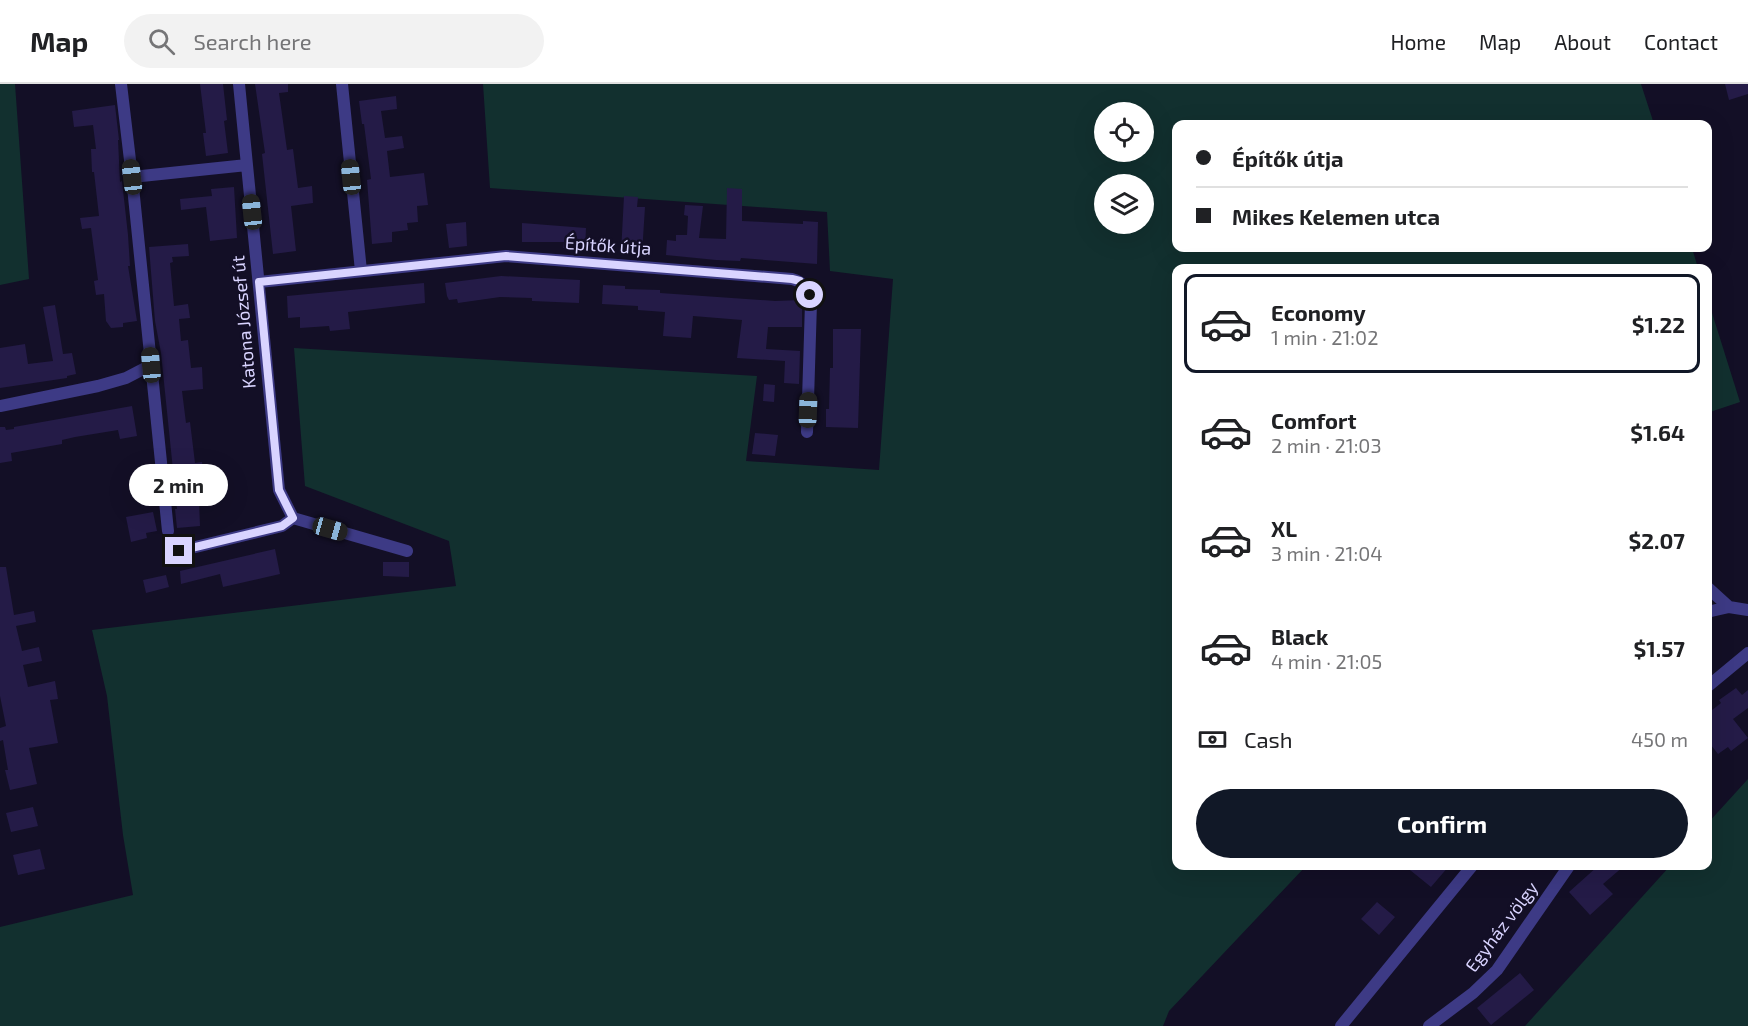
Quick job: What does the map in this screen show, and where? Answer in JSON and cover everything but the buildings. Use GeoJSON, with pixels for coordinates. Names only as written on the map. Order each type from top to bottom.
{"type":"FeatureCollection","features":[{"type":"Feature","properties":{"kind":"street"},"geometry":{"type":"LineString","coordinates":[[121,84],[168,531]]}},
{"type":"Feature","properties":{"kind":"street","name":"Katona József út"},"geometry":{"type":"LineString","coordinates":[[239,84],[279,490],[293,518]]}},
{"type":"Feature","properties":{"kind":"street"},"geometry":{"type":"LineString","coordinates":[[342,84],[361,271]]}},
{"type":"Feature","properties":{"kind":"street"},"geometry":{"type":"LineString","coordinates":[[132,177],[247,165]]}},
{"type":"Feature","properties":{"kind":"street","name":"Építők útja"},"geometry":{"type":"LineString","coordinates":[[259,282],[506,256],[800,281],[810,295],[811,303],[807,432]]}},
{"type":"Feature","properties":{"kind":"street"},"geometry":{"type":"LineString","coordinates":[[0,406],[99,386],[126,378],[151,365]]}},
{"type":"Feature","properties":{"kind":"street"},"geometry":{"type":"LineString","coordinates":[[179,551],[282,526],[293,518],[407,551]]}},
{"type":"Feature","properties":{"kind":"street"},"geometry":{"type":"LineString","coordinates":[[1712,592],[1729,608]]}},
{"type":"Feature","properties":{"kind":"street"},"geometry":{"type":"LineString","coordinates":[[1712,611],[1729,608],[1748,610]]}},
{"type":"Feature","properties":{"kind":"street"},"geometry":{"type":"LineString","coordinates":[[1712,683],[1748,653]]}},
{"type":"Feature","properties":{"kind":"street"},"geometry":{"type":"LineString","coordinates":[[1341,1026],[1469,870]]}},
{"type":"Feature","properties":{"kind":"street","name":"Egyház völgy"},"geometry":{"type":"LineString","coordinates":[[1429,1026],[1473,993],[1497,970],[1566,870]]}},
{"type":"Feature","properties":{"kind":"green space"},"geometry":{"type":"Polygon","coordinates":[[[0,84],[15,84],[29,279],[0,285],[0,84]]]}},
{"type":"Feature","properties":{"kind":"green space"},"geometry":{"type":"Polygon","coordinates":[[[483,84],[1641,84],[1653,120],[1172,120],[1172,252],[1693,252],[1697,264],[1172,264],[1172,870],[1302,870],[1169,1011],[1163,1026],[0,1026],[0,927],[133,895],[123,835],[107,696],[92,630],[456,586],[449,541],[305,486],[294,348],[757,376],[746,461],[879,470],[893,279],[830,271],[827,212],[490,188],[483,84]]]}},
{"type":"Feature","properties":{"kind":"green space"},"geometry":{"type":"Polygon","coordinates":[[[1712,313],[1740,402],[1712,411],[1712,313]]]}},
{"type":"Feature","properties":{"kind":"green space"},"geometry":{"type":"Polygon","coordinates":[[[1748,779],[1748,1026],[1525,1026],[1666,870],[1712,870],[1712,819],[1748,779]]]}},
{"type":"Feature","properties":{"kind":"route"},"geometry":{"type":"LineString","coordinates":[[179,551],[282,526],[293,518],[279,490],[259,282],[506,256],[792,279],[800,281],[810,295]]}}]}
